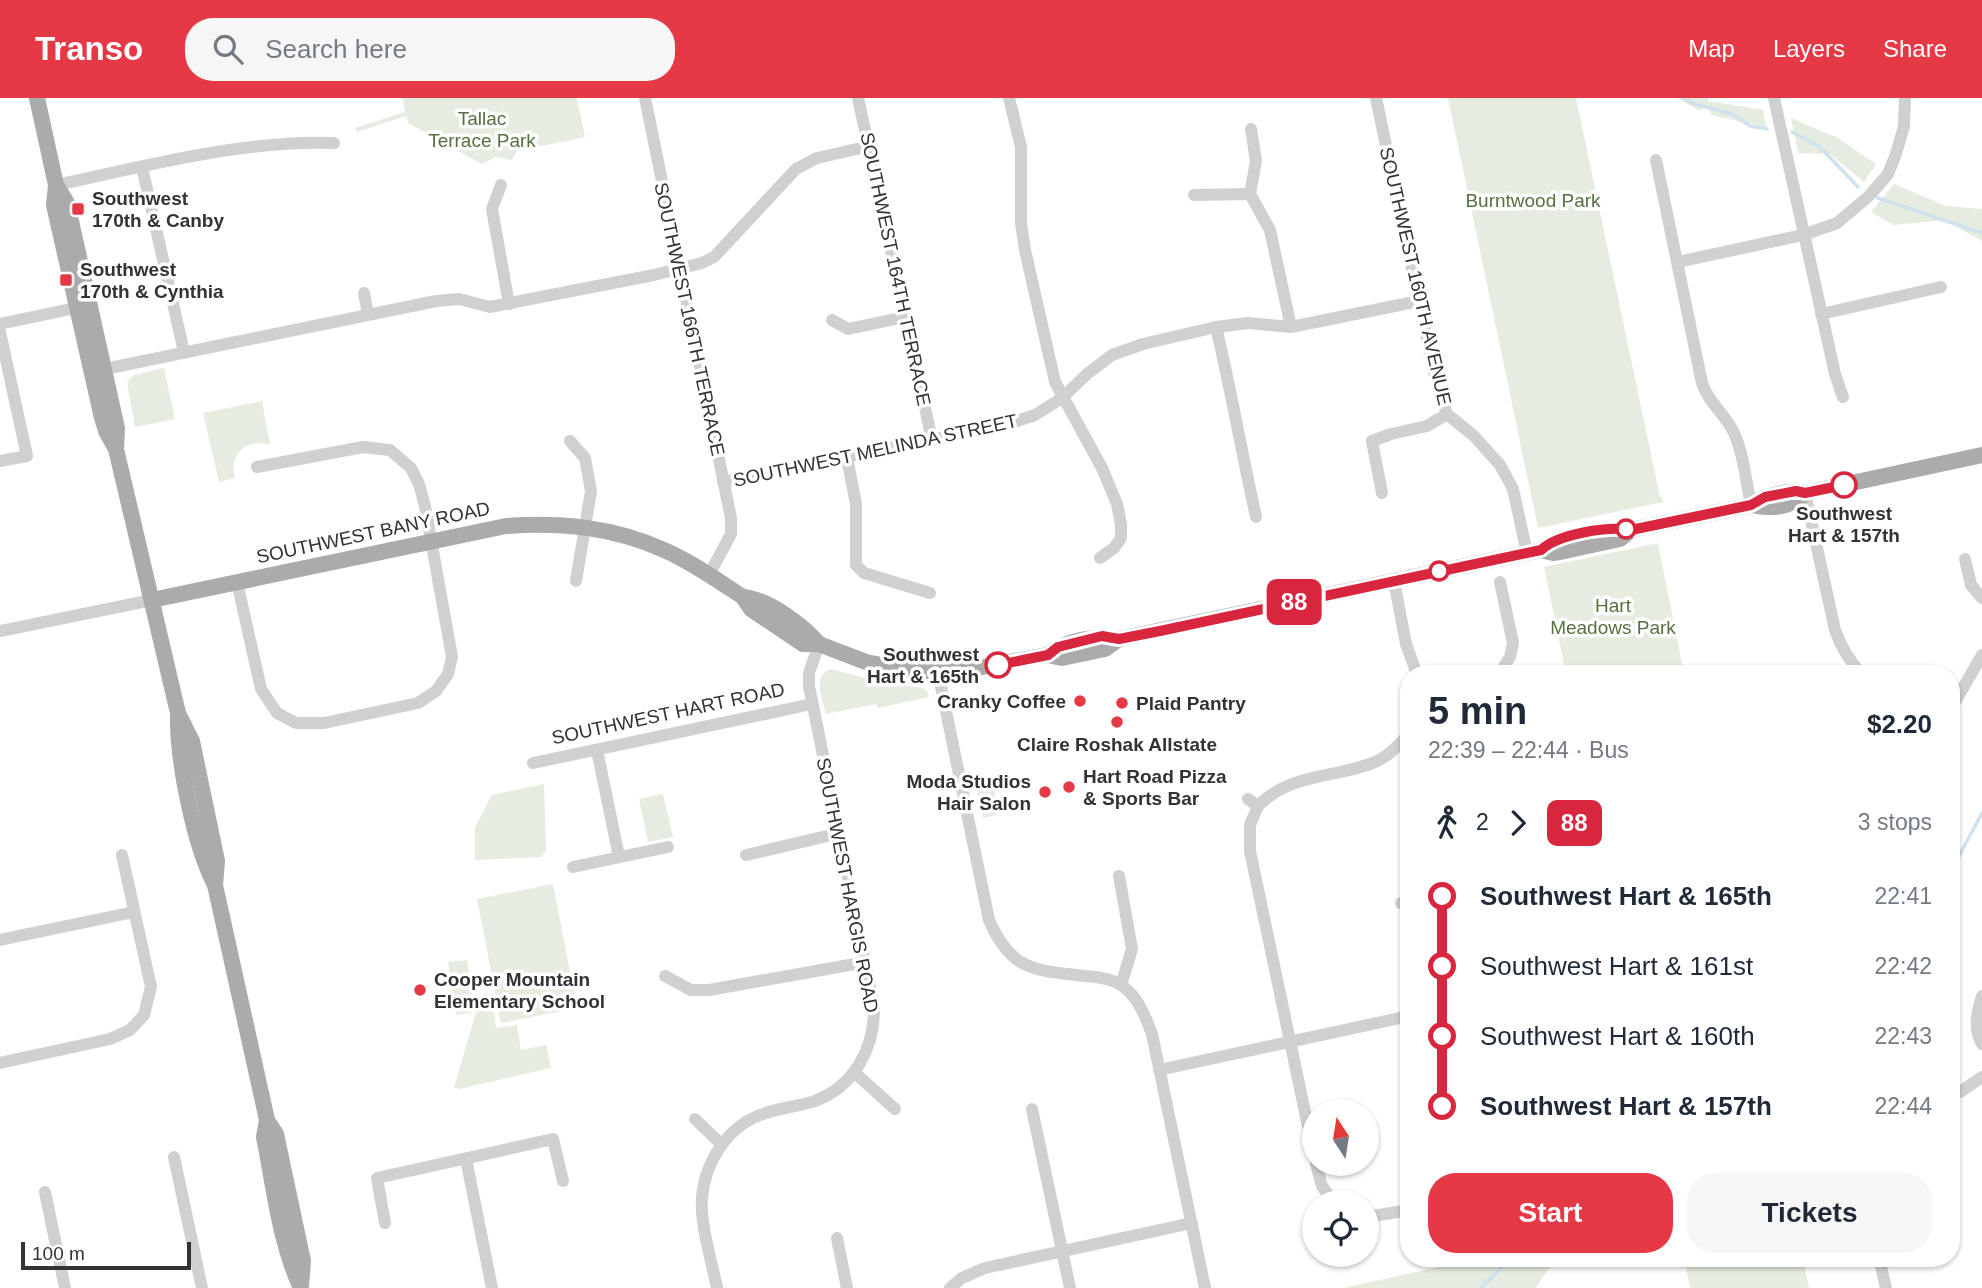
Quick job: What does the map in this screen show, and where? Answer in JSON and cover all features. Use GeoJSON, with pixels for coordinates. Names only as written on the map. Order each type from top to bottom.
{"type":"FeatureCollection","features":[{"type":"Feature","properties":{"kind":"main road"},"geometry":{"type":"LineString","coordinates":[[37,98],[56,185],[66,203],[83,307],[98,370],[117,428],[116,449],[178,713],[177,741],[184,775],[204,864],[215,886],[267,1120],[264,1137],[282,1226],[290,1263],[301,1287]]}},
{"type":"Feature","properties":{"kind":"main road"},"geometry":{"type":"LineString","coordinates":[[938,672],[978,668],[1048,655],[1062,658],[1105,649],[1119,639],[1534,551],[1553,553],[1620,539],[1631,530],[1751,505],[1765,497],[1796,491],[1805,493],[1982,455]]}},
{"type":"Feature","properties":{"kind":"main road","name":"SOUTHWEST BANY ROAD"},"geometry":{"type":"LineString","coordinates":[[152,600],[506,526],[586,526],[635,538],[666,550],[744,597],[757,598],[809,633],[819,644],[886,667],[938,672]]}},
{"type":"Feature","properties":{"kind":"street","name":"SOUTHWEST 166TH TERRACE"},"geometry":{"type":"LineString","coordinates":[[645,98],[731,518],[731,534],[709,575]]}},
{"type":"Feature","properties":{"kind":"street","name":"SOUTHWEST 164TH TERRACE"},"geometry":{"type":"LineString","coordinates":[[858,98],[932,440]]}},
{"type":"Feature","properties":{"kind":"street"},"geometry":{"type":"LineString","coordinates":[[1009,98],[1021,147],[1021,223],[1025,250],[1052,369],[1062,398],[1102,468],[1118,503],[1121,538],[1114,548],[1100,558]]}},
{"type":"Feature","properties":{"kind":"street","name":"SOUTHWEST 160TH AVENUE"},"geometry":{"type":"LineString","coordinates":[[1376,98],[1434,373],[1447,414],[1474,436],[1500,465],[1516,498],[1534,551]]}},
{"type":"Feature","properties":{"kind":"street"},"geometry":{"type":"LineString","coordinates":[[1774,98],[1821,314],[1843,397]]}},
{"type":"Feature","properties":{"kind":"street"},"geometry":{"type":"LineString","coordinates":[[1678,262],[1803,235],[1837,223],[1869,196],[1888,174],[1904,126],[1905,98]]}},
{"type":"Feature","properties":{"kind":"street"},"geometry":{"type":"LineString","coordinates":[[1251,129],[1256,161],[1250,194],[1270,230],[1291,327]]}},
{"type":"Feature","properties":{"kind":"street"},"geometry":{"type":"LineString","coordinates":[[56,185],[206,153],[334,142]]}},
{"type":"Feature","properties":{"kind":"street"},"geometry":{"type":"LineString","coordinates":[[98,370],[368,314],[459,299],[490,307],[679,269],[714,257],[796,169],[817,158],[870,146]]}},
{"type":"Feature","properties":{"kind":"street"},"geometry":{"type":"LineString","coordinates":[[1656,160],[1705,392],[1729,423],[1735,436],[1751,505]]}},
{"type":"Feature","properties":{"kind":"street"},"geometry":{"type":"LineString","coordinates":[[142,167],[184,352]]}},
{"type":"Feature","properties":{"kind":"street"},"geometry":{"type":"LineString","coordinates":[[501,186],[492,209],[509,304]]}},
{"type":"Feature","properties":{"kind":"street"},"geometry":{"type":"LineString","coordinates":[[1194,195],[1250,194]]}},
{"type":"Feature","properties":{"kind":"street"},"geometry":{"type":"LineString","coordinates":[[1821,314],[1941,287]]}},
{"type":"Feature","properties":{"kind":"street"},"geometry":{"type":"LineString","coordinates":[[364,293],[368,314]]}},
{"type":"Feature","properties":{"kind":"street","name":"SOUTHWEST MELINDA STREET"},"geometry":{"type":"LineString","coordinates":[[723,482],[1008,424],[1035,415],[1062,398],[1112,355],[1143,344],[1216,327],[1248,323],[1291,327],[1419,300]]}},
{"type":"Feature","properties":{"kind":"street"},"geometry":{"type":"LineString","coordinates":[[0,324],[83,307]]}},
{"type":"Feature","properties":{"kind":"street"},"geometry":{"type":"LineString","coordinates":[[832,320],[848,329],[905,317]]}},
{"type":"Feature","properties":{"kind":"street"},"geometry":{"type":"LineString","coordinates":[[1216,327],[1233,396],[1238,435],[1256,517]]}},
{"type":"Feature","properties":{"kind":"street"},"geometry":{"type":"LineString","coordinates":[[0,332],[27,456],[0,461]]}},
{"type":"Feature","properties":{"kind":"street"},"geometry":{"type":"LineString","coordinates":[[1382,493],[1372,441],[1427,426],[1447,414]]}},
{"type":"Feature","properties":{"kind":"street"},"geometry":{"type":"LineString","coordinates":[[570,441],[585,458],[591,491],[576,581]]}},
{"type":"Feature","properties":{"kind":"street"},"geometry":{"type":"LineString","coordinates":[[237,582],[261,689],[277,713],[296,723],[324,723],[418,703],[436,691],[448,674],[452,657],[419,484],[411,468],[390,450],[363,447],[257,467]]}},
{"type":"Feature","properties":{"kind":"street"},"geometry":{"type":"LineString","coordinates":[[847,458],[856,504],[856,565],[864,573],[930,593]]}},
{"type":"Feature","properties":{"kind":"street"},"geometry":{"type":"LineString","coordinates":[[1805,493],[1835,630],[1849,665]]}},
{"type":"Feature","properties":{"kind":"street"},"geometry":{"type":"LineString","coordinates":[[1965,559],[1971,585],[1982,598]]}},
{"type":"Feature","properties":{"kind":"street"},"geometry":{"type":"LineString","coordinates":[[1394,581],[1406,643],[1415,665]]}},
{"type":"Feature","properties":{"kind":"street"},"geometry":{"type":"LineString","coordinates":[[1500,582],[1513,643],[1506,665]]}},
{"type":"Feature","properties":{"kind":"street","name":"SOUTHWEST BANY ROAD"},"geometry":{"type":"LineString","coordinates":[[0,631],[152,600]]}},
{"type":"Feature","properties":{"kind":"street","name":"SOUTHWEST HARGIS ROAD"},"geometry":{"type":"LineString","coordinates":[[716,1288],[701,1201],[711,1164],[721,1144],[759,1115],[812,1102],[841,1086],[864,1056],[873,1033],[874,1006],[866,962],[812,704],[809,673],[819,644]]}},
{"type":"Feature","properties":{"kind":"street"},"geometry":{"type":"LineString","coordinates":[[1960,693],[1982,655]]}},
{"type":"Feature","properties":{"kind":"street"},"geometry":{"type":"LineString","coordinates":[[938,672],[989,920],[998,940],[1011,956],[1028,967],[1100,977],[1121,985],[1135,997],[1144,1012],[1152,1034],[1205,1288]]}},
{"type":"Feature","properties":{"kind":"street","name":"SOUTHWEST HART ROAD"},"geometry":{"type":"LineString","coordinates":[[533,763],[812,704]]}},
{"type":"Feature","properties":{"kind":"street"},"geometry":{"type":"LineString","coordinates":[[1302,1099],[1250,851],[1253,802],[1294,782],[1372,764],[1400,744]]}},
{"type":"Feature","properties":{"kind":"street"},"geometry":{"type":"LineString","coordinates":[[597,750],[620,857]]}},
{"type":"Feature","properties":{"kind":"street"},"geometry":{"type":"LineString","coordinates":[[746,855],[840,833]]}},
{"type":"Feature","properties":{"kind":"street"},"geometry":{"type":"LineString","coordinates":[[573,867],[668,846]]}},
{"type":"Feature","properties":{"kind":"street"},"geometry":{"type":"LineString","coordinates":[[0,1063],[110,1039],[130,1030],[144,1015],[150,987],[122,855]]}},
{"type":"Feature","properties":{"kind":"street"},"geometry":{"type":"LineString","coordinates":[[1119,876],[1132,949],[1121,985]]}},
{"type":"Feature","properties":{"kind":"street"},"geometry":{"type":"LineString","coordinates":[[0,940],[134,912]]}},
{"type":"Feature","properties":{"kind":"street"},"geometry":{"type":"LineString","coordinates":[[665,976],[691,990],[709,990],[866,962]]}},
{"type":"Feature","properties":{"kind":"street"},"geometry":{"type":"LineString","coordinates":[[1982,996],[1976,1015],[1979,1040],[1982,1044]]}},
{"type":"Feature","properties":{"kind":"street"},"geometry":{"type":"LineString","coordinates":[[1159,1070],[1400,1018]]}},
{"type":"Feature","properties":{"kind":"street"},"geometry":{"type":"LineString","coordinates":[[854,1072],[895,1109]]}},
{"type":"Feature","properties":{"kind":"street"},"geometry":{"type":"LineString","coordinates":[[1960,1092],[1982,1077]]}},
{"type":"Feature","properties":{"kind":"street"},"geometry":{"type":"LineString","coordinates":[[1032,1109],[1070,1288]]}},
{"type":"Feature","properties":{"kind":"street"},"geometry":{"type":"LineString","coordinates":[[695,1119],[721,1144]]}},
{"type":"Feature","properties":{"kind":"street"},"geometry":{"type":"LineString","coordinates":[[385,1223],[377,1178],[553,1139],[563,1181]]}},
{"type":"Feature","properties":{"kind":"street"},"geometry":{"type":"LineString","coordinates":[[174,1157],[202,1288]]}},
{"type":"Feature","properties":{"kind":"street"},"geometry":{"type":"LineString","coordinates":[[466,1159],[492,1288]]}},
{"type":"Feature","properties":{"kind":"street"},"geometry":{"type":"LineString","coordinates":[[44,1192],[65,1288]]}},
{"type":"Feature","properties":{"kind":"street"},"geometry":{"type":"LineString","coordinates":[[1379,1215],[1400,1212]]}},
{"type":"Feature","properties":{"kind":"street"},"geometry":{"type":"LineString","coordinates":[[950,1288],[962,1278],[985,1268],[1192,1223]]}},
{"type":"Feature","properties":{"kind":"street"},"geometry":{"type":"LineString","coordinates":[[836,1238],[847,1288]]}},
{"type":"Feature","properties":{"kind":"street"},"geometry":{"type":"LineString","coordinates":[[1881,1267],[1886,1288]]}},
{"type":"Feature","properties":{"kind":"green space","name":"Tallac Terrace Park"},"geometry":{"type":"Polygon","coordinates":[[[403,98],[577,98],[585,137],[517,151],[512,160],[496,157],[482,164],[408,123],[406,116],[357,132],[355,128],[405,112],[403,98]]]}},
{"type":"Feature","properties":{"kind":"green space","name":"Burntwood Park"},"geometry":{"type":"Polygon","coordinates":[[[1448,98],[1576,98],[1663,502],[1538,528],[1448,98]]]}},
{"type":"Feature","properties":{"kind":"green space"},"geometry":{"type":"Polygon","coordinates":[[[1677,98],[1708,98],[1709,101],[1763,110],[1766,127],[1711,115],[1710,110],[1703,107],[1700,111],[1677,98]]]}},
{"type":"Feature","properties":{"kind":"green space"},"geometry":{"type":"Polygon","coordinates":[[[1791,118],[1838,138],[1876,164],[1864,182],[1830,154],[1798,153],[1791,118]]]}},
{"type":"Feature","properties":{"kind":"green space"},"geometry":{"type":"Polygon","coordinates":[[[1894,184],[1946,206],[1982,209],[1982,241],[1944,220],[1893,225],[1871,212],[1894,184]]]}},
{"type":"Feature","properties":{"kind":"green space"},"geometry":{"type":"Polygon","coordinates":[[[164,368],[175,419],[135,427],[127,383],[133,375],[164,368]]]}},
{"type":"Feature","properties":{"kind":"green space"},"geometry":{"type":"Polygon","coordinates":[[[262,401],[270,445],[254,444],[241,450],[234,462],[235,478],[219,482],[203,413],[262,401]]]}},
{"type":"Feature","properties":{"kind":"green space","name":"Hart Meadows Park"},"geometry":{"type":"Polygon","coordinates":[[[1658,543],[1682,665],[1564,665],[1544,567],[1658,543]]]}},
{"type":"Feature","properties":{"kind":"green space"},"geometry":{"type":"Polygon","coordinates":[[[831,669],[876,681],[923,688],[927,690],[929,697],[878,708],[876,704],[826,714],[820,682],[825,672],[831,669]]]}},
{"type":"Feature","properties":{"kind":"green space"},"geometry":{"type":"Polygon","coordinates":[[[544,784],[546,851],[541,857],[475,860],[475,827],[492,795],[544,784]]]}},
{"type":"Feature","properties":{"kind":"green space"},"geometry":{"type":"Polygon","coordinates":[[[993,787],[999,814],[983,818],[977,791],[993,787]]]}},
{"type":"Feature","properties":{"kind":"green space"},"geometry":{"type":"Polygon","coordinates":[[[663,794],[673,837],[648,842],[639,799],[663,794]]]}},
{"type":"Feature","properties":{"kind":"green space"},"geometry":{"type":"Polygon","coordinates":[[[553,884],[577,1008],[501,1023],[477,899],[553,884]]]}},
{"type":"Feature","properties":{"kind":"green space"},"geometry":{"type":"Polygon","coordinates":[[[467,960],[475,1012],[456,1015],[448,962],[467,960]]]}},
{"type":"Feature","properties":{"kind":"green space"},"geometry":{"type":"Polygon","coordinates":[[[477,1009],[494,1012],[496,1028],[517,1025],[521,1050],[546,1045],[551,1068],[459,1089],[454,1087],[477,1009]]]}},
{"type":"Feature","properties":{"kind":"green space"},"geometry":{"type":"Polygon","coordinates":[[[1438,1267],[1552,1267],[1536,1288],[1344,1288],[1438,1267]]]}},
{"type":"Feature","properties":{"kind":"green space"},"geometry":{"type":"Polygon","coordinates":[[[1686,1267],[1805,1267],[1809,1288],[1690,1288],[1686,1267]]]}},
{"type":"Feature","properties":{"kind":"waterway"},"geometry":{"type":"LineString","coordinates":[[1683,98],[1734,115],[1750,126],[1767,129]]}},
{"type":"Feature","properties":{"kind":"waterway"},"geometry":{"type":"LineString","coordinates":[[1792,132],[1819,146],[1858,187]]}},
{"type":"Feature","properties":{"kind":"waterway"},"geometry":{"type":"LineString","coordinates":[[1878,198],[1982,233]]}},
{"type":"Feature","properties":{"kind":"waterway"},"geometry":{"type":"LineString","coordinates":[[1960,854],[1982,813]]}},
{"type":"Feature","properties":{"kind":"waterway"},"geometry":{"type":"LineString","coordinates":[[1481,1288],[1502,1267]]}},
{"type":"Feature","properties":{"kind":"bus line","name":"88"},"geometry":{"type":"LineString","coordinates":[[998,665],[1048,655],[1058,647],[1102,636],[1119,639],[1160,631],[1541,550],[1551,541],[1616,527],[1631,530],[1751,505],[1765,497],[1844,485]]}},
{"type":"Feature","properties":{"kind":"place","name":"Southwest 170th & Canby"},"geometry":{"type":"Point","coordinates":[78,209]}},
{"type":"Feature","properties":{"kind":"place","name":"Southwest 170th & Cynthia"},"geometry":{"type":"Point","coordinates":[66,280]}},
{"type":"Feature","properties":{"kind":"place","name":"Southwest Hart & 157th"},"geometry":{"type":"Point","coordinates":[1844,485]}},
{"type":"Feature","properties":{"kind":"place","name":"Southwest Hart & 165th"},"geometry":{"type":"Point","coordinates":[998,665]}},
{"type":"Feature","properties":{"kind":"place","name":"Cranky Coffee"},"geometry":{"type":"Point","coordinates":[1080,701]}},
{"type":"Feature","properties":{"kind":"place","name":"Plaid Pantry"},"geometry":{"type":"Point","coordinates":[1122,703]}},
{"type":"Feature","properties":{"kind":"place","name":"Claire Roshak Allstate"},"geometry":{"type":"Point","coordinates":[1117,722]}},
{"type":"Feature","properties":{"kind":"place","name":"Hart Road Pizza & Sports Bar"},"geometry":{"type":"Point","coordinates":[1069,787]}},
{"type":"Feature","properties":{"kind":"place","name":"Moda Studios Hair Salon"},"geometry":{"type":"Point","coordinates":[1045,792]}},
{"type":"Feature","properties":{"kind":"place","name":"Cooper Mountain Elementary School"},"geometry":{"type":"Point","coordinates":[420,990]}}]}
